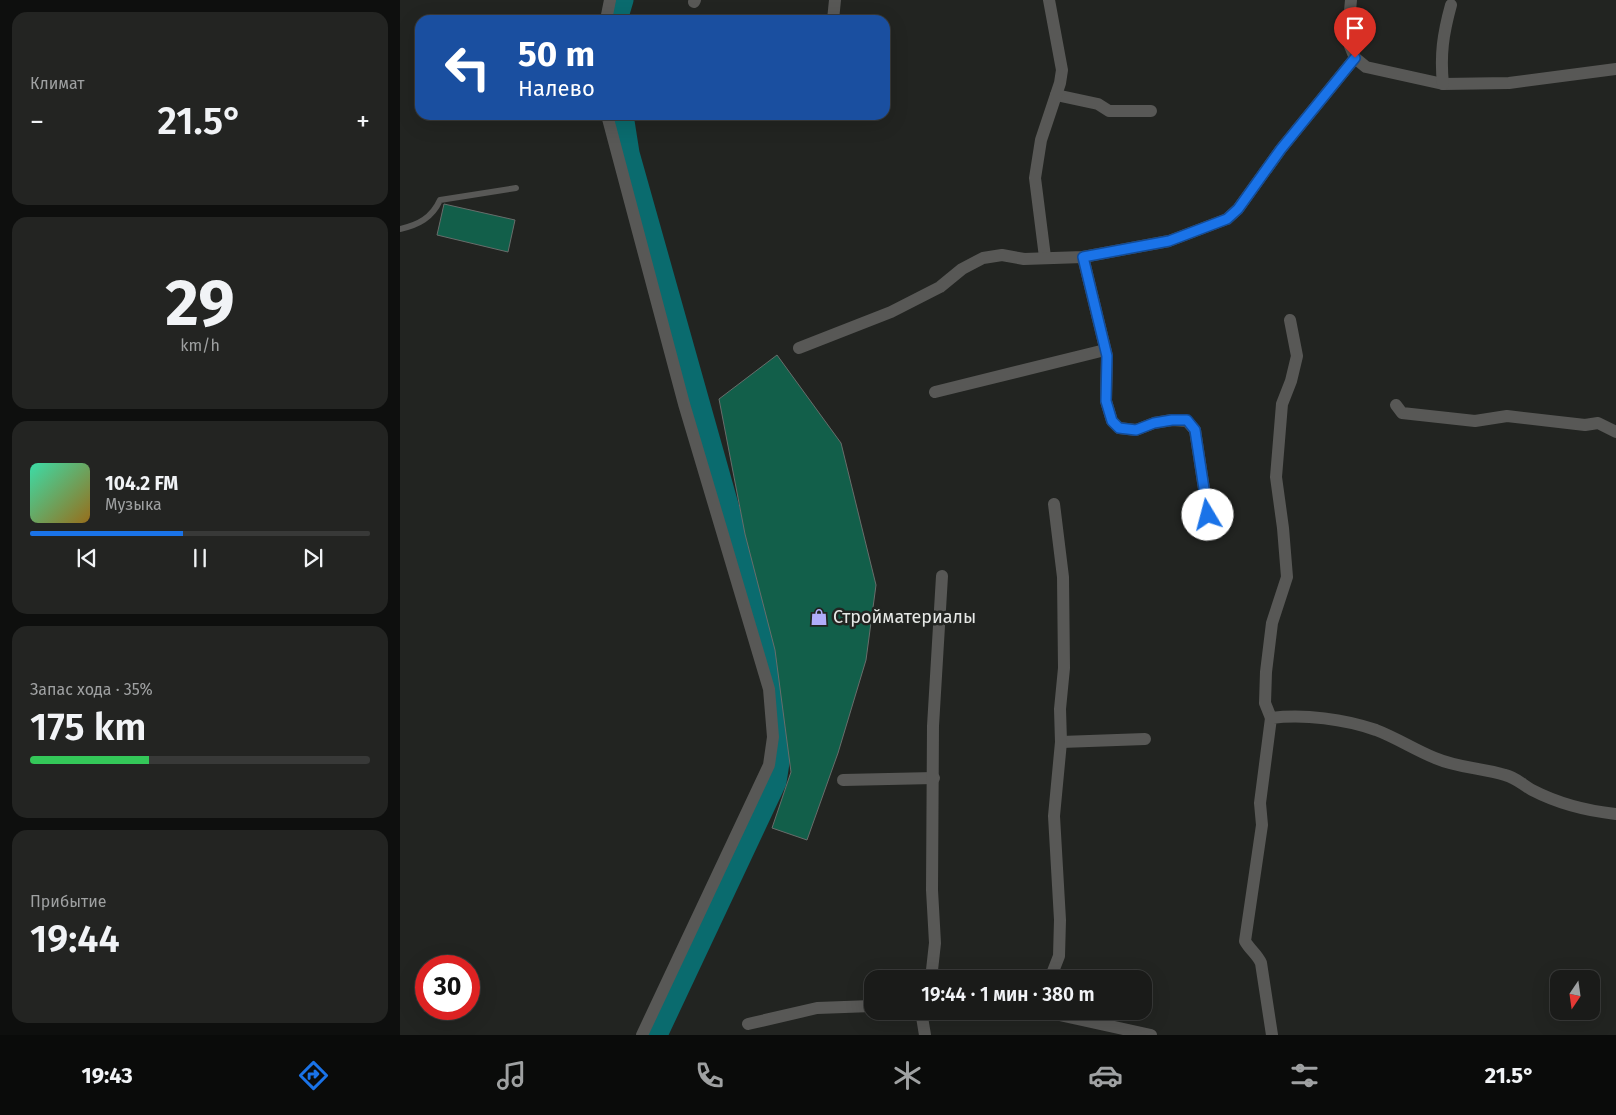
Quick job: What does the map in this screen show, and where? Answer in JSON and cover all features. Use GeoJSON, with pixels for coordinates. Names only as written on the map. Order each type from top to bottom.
{"type":"FeatureCollection","features":[{"type":"Feature","properties":{"kind":"street"},"geometry":{"type":"LineString","coordinates":[[607,15],[610,0]]}},
{"type":"Feature","properties":{"kind":"street"},"geometry":{"type":"LineString","coordinates":[[834,15],[835,0]]}},
{"type":"Feature","properties":{"kind":"street"},"geometry":{"type":"LineString","coordinates":[[1045,258],[1035,178],[1041,140],[1062,70],[1049,0]]}},
{"type":"Feature","properties":{"kind":"street"},"geometry":{"type":"LineString","coordinates":[[1351,0],[1349,22],[1350,46],[1355,58],[1366,66],[1443,84],[1509,82],[1616,69]]}},
{"type":"Feature","properties":{"kind":"street"},"geometry":{"type":"LineString","coordinates":[[1443,84],[1440,60],[1443,34],[1451,5]]}},
{"type":"Feature","properties":{"kind":"street"},"geometry":{"type":"LineString","coordinates":[[800,348],[891,312],[940,287],[962,269],[982,258],[1002,255],[1024,258],[1083,257],[1169,241],[1227,219],[1238,209],[1281,149],[1355,58]]}},
{"type":"Feature","properties":{"kind":"street"},"geometry":{"type":"LineString","coordinates":[[1056,94],[1098,104],[1109,111],[1151,110]]}},
{"type":"Feature","properties":{"kind":"street"},"geometry":{"type":"LineString","coordinates":[[608,120],[684,404],[770,689],[773,737],[769,765],[642,1035]]}},
{"type":"Feature","properties":{"kind":"street"},"geometry":{"type":"LineString","coordinates":[[1083,257],[1105,350],[1108,380],[1106,401],[1112,421],[1119,428],[1136,430],[1154,423],[1187,420],[1195,430],[1208,515]]}},
{"type":"Feature","properties":{"kind":"street"},"geometry":{"type":"LineString","coordinates":[[1272,1035],[1261,964],[1257,955],[1245,941],[1262,826],[1260,803],[1271,718],[1265,703],[1266,672],[1272,624],[1287,577],[1276,477],[1282,404],[1291,381],[1297,356],[1290,320]]}},
{"type":"Feature","properties":{"kind":"street"},"geometry":{"type":"LineString","coordinates":[[935,392],[1105,350]]}},
{"type":"Feature","properties":{"kind":"street"},"geometry":{"type":"LineString","coordinates":[[1396,405],[1402,413],[1476,421],[1506,416],[1586,425],[1598,422],[1616,432]]}},
{"type":"Feature","properties":{"kind":"street"},"geometry":{"type":"LineString","coordinates":[[1054,504],[1063,577],[1065,638],[1054,816],[1060,920],[1059,956],[1054,970]]}},
{"type":"Feature","properties":{"kind":"street"},"geometry":{"type":"LineString","coordinates":[[932,970],[935,943],[932,890],[933,726],[942,576]]}},
{"type":"Feature","properties":{"kind":"street"},"geometry":{"type":"LineString","coordinates":[[1271,718],[1288,716],[1345,721],[1377,730],[1435,758],[1462,767],[1507,775],[1533,791],[1556,800],[1616,814]]}},
{"type":"Feature","properties":{"kind":"street"},"geometry":{"type":"LineString","coordinates":[[1060,742],[1145,739]]}},
{"type":"Feature","properties":{"kind":"street"},"geometry":{"type":"LineString","coordinates":[[843,780],[934,778]]}},
{"type":"Feature","properties":{"kind":"street"},"geometry":{"type":"LineString","coordinates":[[748,1024],[817,1008],[864,1006]]}},
{"type":"Feature","properties":{"kind":"street"},"geometry":{"type":"LineString","coordinates":[[922,1020],[925,1035]]}},
{"type":"Feature","properties":{"kind":"street"},"geometry":{"type":"LineString","coordinates":[[1083,1020],[1152,1035]]}},
{"type":"Feature","properties":{"kind":"lane"},"geometry":{"type":"LineString","coordinates":[[400,229],[416,225],[436,211],[440,200],[516,188]]}},
{"type":"Feature","properties":{"kind":"building"},"geometry":{"type":"Polygon","coordinates":[[[444,204],[515,220],[508,252],[437,235],[444,204]]]}},
{"type":"Feature","properties":{"kind":"building","name":"Стройматериалы"},"geometry":{"type":"Polygon","coordinates":[[[777,355],[841,443],[876,585],[866,660],[838,753],[807,840],[772,828],[791,772],[775,650],[745,534],[719,399],[777,355]]]}},
{"type":"Feature","properties":{"kind":"waterway"},"geometry":{"type":"LineString","coordinates":[[618,15],[623,0]]}},
{"type":"Feature","properties":{"kind":"waterway"},"geometry":{"type":"LineString","coordinates":[[624,120],[629,153],[759,615],[778,692],[783,737],[776,782],[657,1035]]}},
{"type":"Feature","properties":{"kind":"place","name":"Стройматериалы"},"geometry":{"type":"Point","coordinates":[819,617]}},
{"type":"Feature","properties":{"kind":"route"},"geometry":{"type":"LineString","coordinates":[[1208,515],[1195,430],[1187,420],[1154,423],[1136,430],[1119,428],[1112,421],[1106,401],[1108,380],[1107,356],[1083,257],[1169,241],[1227,219],[1238,209],[1281,149],[1355,58]]}}]}
